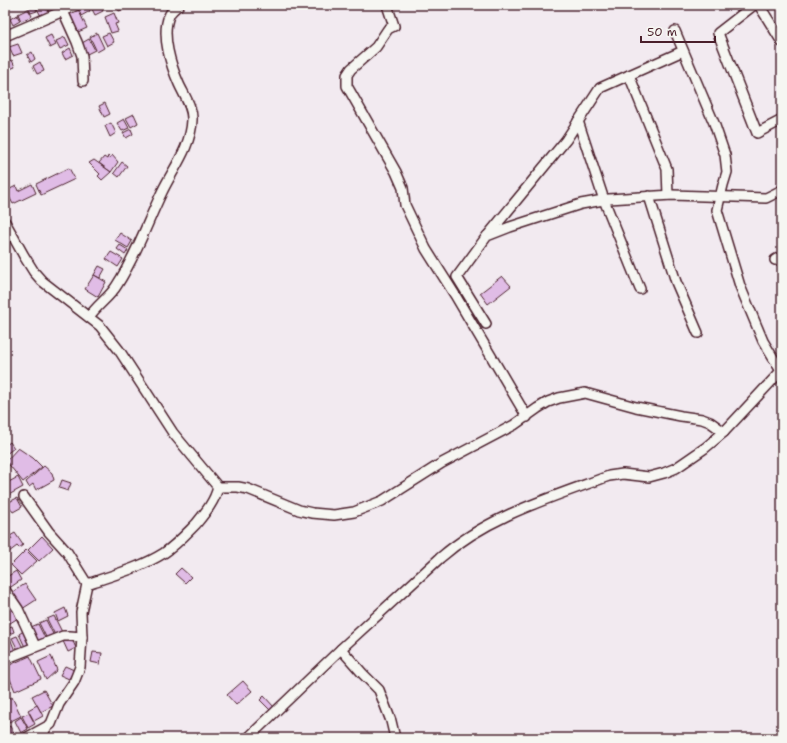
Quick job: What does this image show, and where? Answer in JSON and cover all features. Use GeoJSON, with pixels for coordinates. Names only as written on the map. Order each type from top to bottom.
{"type":"FeatureCollection","features":[{"type":"Feature","properties":{"kind":"street"},"geometry":{"type":"LineString","coordinates":[[5,36],[77,5]]}},
{"type":"Feature","properties":{"kind":"street"},"geometry":{"type":"LineString","coordinates":[[89,317],[95,308],[117,286],[129,265],[161,193],[178,163],[190,136],[192,122],[191,112],[173,68],[166,39],[166,26],[169,15],[178,5]]}},
{"type":"Feature","properties":{"kind":"street"},"geometry":{"type":"LineString","coordinates":[[754,5],[718,32],[757,133],[782,120]]}},
{"type":"Feature","properties":{"kind":"street"},"geometry":{"type":"LineString","coordinates":[[759,5],[782,42]]}},
{"type":"Feature","properties":{"kind":"street"},"geometry":{"type":"LineString","coordinates":[[389,6],[394,26],[388,29],[376,47],[351,68],[347,75],[347,86],[396,172],[403,188],[405,205],[426,248],[527,418]]}},
{"type":"Feature","properties":{"kind":"street"},"geometry":{"type":"LineString","coordinates":[[63,11],[82,56],[83,81]]}},
{"type":"Feature","properties":{"kind":"street"},"geometry":{"type":"LineString","coordinates":[[248,738],[341,649],[452,547],[468,536],[528,505],[609,476],[622,474],[649,477],[676,468],[705,448],[724,432],[782,370],[763,341],[740,286],[717,210],[727,172],[725,155],[714,123],[675,31]]}},
{"type":"Feature","properties":{"kind":"street"},"geometry":{"type":"LineString","coordinates":[[486,324],[457,277],[487,236],[566,140],[600,88],[683,51]]}},
{"type":"Feature","properties":{"kind":"street"},"geometry":{"type":"LineString","coordinates":[[629,75],[667,169],[668,195]]}},
{"type":"Feature","properties":{"kind":"street"},"geometry":{"type":"LineString","coordinates":[[578,121],[604,200],[640,289]]}},
{"type":"Feature","properties":{"kind":"street"},"geometry":{"type":"LineString","coordinates":[[487,236],[510,226],[581,204],[604,200],[668,195],[766,198],[782,190]]}},
{"type":"Feature","properties":{"kind":"street"},"geometry":{"type":"LineString","coordinates":[[649,196],[676,282],[698,333]]}},
{"type":"Feature","properties":{"kind":"street"},"geometry":{"type":"LineString","coordinates":[[5,222],[24,256],[42,282],[100,326],[119,350],[173,433],[218,487]]}},
{"type":"Feature","properties":{"kind":"street"},"geometry":{"type":"LineString","coordinates":[[218,487],[238,487],[248,489],[299,510],[312,513],[334,515],[347,514],[382,501],[442,463],[514,426],[548,402],[559,398],[585,393],[636,407],[702,419],[710,422],[724,432]]}},
{"type":"Feature","properties":{"kind":"street"},"geometry":{"type":"LineString","coordinates":[[87,584],[115,576],[164,553],[185,536],[201,518],[214,499],[218,487]]}},
{"type":"Feature","properties":{"kind":"street"},"geometry":{"type":"LineString","coordinates":[[24,497],[49,532],[67,552],[87,584],[82,612],[80,667],[70,689],[59,704],[51,724],[44,730],[44,738]]}},
{"type":"Feature","properties":{"kind":"street"},"geometry":{"type":"LineString","coordinates":[[5,590],[18,609],[36,646]]}},
{"type":"Feature","properties":{"kind":"street"},"geometry":{"type":"LineString","coordinates":[[5,659],[63,636],[82,637]]}},
{"type":"Feature","properties":{"kind":"street"},"geometry":{"type":"LineString","coordinates":[[341,649],[379,690],[391,721],[395,738]]}},
{"type":"Feature","properties":{"kind":"street"},"geometry":{"type":"LineString","coordinates":[[26,738],[51,724]]}},
{"type":"Feature","properties":{"kind":"building"},"geometry":{"type":"Polygon","coordinates":[[[34,5],[37,11],[31,13],[28,6],[34,5]]]}},
{"type":"Feature","properties":{"kind":"building"},"geometry":{"type":"Polygon","coordinates":[[[35,5],[45,5],[48,12],[41,16],[35,5]]]}},
{"type":"Feature","properties":{"kind":"building"},"geometry":{"type":"Polygon","coordinates":[[[46,5],[63,5],[49,12],[46,5]]]}},
{"type":"Feature","properties":{"kind":"building"},"geometry":{"type":"Polygon","coordinates":[[[87,5],[90,11],[81,16],[77,7],[87,5]]]}},
{"type":"Feature","properties":{"kind":"building"},"geometry":{"type":"Polygon","coordinates":[[[90,5],[100,5],[103,11],[95,15],[90,5]]]}},
{"type":"Feature","properties":{"kind":"building"},"geometry":{"type":"Polygon","coordinates":[[[117,5],[127,5],[128,7],[119,11],[117,5]]]}},
{"type":"Feature","properties":{"kind":"building"},"geometry":{"type":"Polygon","coordinates":[[[77,7],[87,28],[78,32],[68,11],[77,7]]]}},
{"type":"Feature","properties":{"kind":"building"},"geometry":{"type":"Polygon","coordinates":[[[28,9],[32,16],[21,21],[18,14],[28,9]]]}},
{"type":"Feature","properties":{"kind":"building"},"geometry":{"type":"Polygon","coordinates":[[[114,13],[118,23],[115,24],[118,31],[111,33],[105,17],[114,13]]]}},
{"type":"Feature","properties":{"kind":"building"},"geometry":{"type":"Polygon","coordinates":[[[17,15],[20,21],[13,25],[10,19],[17,15]]]}},
{"type":"Feature","properties":{"kind":"building"},"geometry":{"type":"Polygon","coordinates":[[[97,33],[104,48],[97,52],[90,37],[97,33]]]}},
{"type":"Feature","properties":{"kind":"building"},"geometry":{"type":"Polygon","coordinates":[[[109,33],[114,42],[107,46],[102,36],[109,33]]]}},
{"type":"Feature","properties":{"kind":"building"},"geometry":{"type":"Polygon","coordinates":[[[51,35],[56,45],[50,48],[45,38],[51,35]]]}},
{"type":"Feature","properties":{"kind":"building"},"geometry":{"type":"Polygon","coordinates":[[[65,37],[69,45],[60,49],[56,41],[65,37]]]}},
{"type":"Feature","properties":{"kind":"building"},"geometry":{"type":"Polygon","coordinates":[[[89,39],[95,50],[87,54],[82,43],[89,39]]]}},
{"type":"Feature","properties":{"kind":"building"},"geometry":{"type":"Polygon","coordinates":[[[18,44],[22,53],[13,56],[9,47],[18,44]]]}},
{"type":"Feature","properties":{"kind":"building"},"geometry":{"type":"Polygon","coordinates":[[[70,48],[73,55],[65,59],[62,53],[70,48]]]}},
{"type":"Feature","properties":{"kind":"building"},"geometry":{"type":"Polygon","coordinates":[[[32,52],[35,59],[31,62],[27,55],[32,52]]]}},
{"type":"Feature","properties":{"kind":"building"},"geometry":{"type":"Polygon","coordinates":[[[12,60],[15,67],[5,71],[5,63],[12,60]]]}},
{"type":"Feature","properties":{"kind":"building"},"geometry":{"type":"Polygon","coordinates":[[[40,62],[44,71],[37,74],[33,66],[40,62]]]}},
{"type":"Feature","properties":{"kind":"building"},"geometry":{"type":"Polygon","coordinates":[[[105,103],[110,114],[104,117],[99,106],[105,103]]]}},
{"type":"Feature","properties":{"kind":"building"},"geometry":{"type":"Polygon","coordinates":[[[134,114],[138,123],[131,127],[126,118],[134,114]]]}},
{"type":"Feature","properties":{"kind":"building"},"geometry":{"type":"Polygon","coordinates":[[[124,119],[129,128],[122,131],[117,123],[124,119]]]}},
{"type":"Feature","properties":{"kind":"building"},"geometry":{"type":"Polygon","coordinates":[[[111,123],[116,133],[110,137],[105,126],[111,123]]]}},
{"type":"Feature","properties":{"kind":"building"},"geometry":{"type":"Polygon","coordinates":[[[131,129],[133,134],[126,138],[123,133],[131,129]]]}},
{"type":"Feature","properties":{"kind":"building"},"geometry":{"type":"Polygon","coordinates":[[[112,155],[118,162],[111,172],[99,163],[104,157],[107,159],[108,156],[110,158],[112,155]]]}},
{"type":"Feature","properties":{"kind":"building"},"geometry":{"type":"Polygon","coordinates":[[[94,160],[111,172],[102,180],[98,176],[100,174],[89,163],[94,160]]]}},
{"type":"Feature","properties":{"kind":"building"},"geometry":{"type":"Polygon","coordinates":[[[122,162],[127,166],[119,177],[114,173],[122,162]]]}},
{"type":"Feature","properties":{"kind":"building"},"geometry":{"type":"Polygon","coordinates":[[[69,168],[75,179],[41,195],[36,184],[69,168]]]}},
{"type":"Feature","properties":{"kind":"building"},"geometry":{"type":"Polygon","coordinates":[[[32,184],[36,193],[13,204],[6,191],[16,186],[18,191],[32,184]]]}},
{"type":"Feature","properties":{"kind":"building"},"geometry":{"type":"Polygon","coordinates":[[[120,233],[132,241],[128,248],[115,240],[120,233]]]}},
{"type":"Feature","properties":{"kind":"building"},"geometry":{"type":"Polygon","coordinates":[[[120,245],[128,250],[125,255],[117,249],[120,245]]]}},
{"type":"Feature","properties":{"kind":"building"},"geometry":{"type":"Polygon","coordinates":[[[111,252],[123,259],[118,267],[106,259],[111,252]]]}},
{"type":"Feature","properties":{"kind":"building"},"geometry":{"type":"Polygon","coordinates":[[[99,266],[105,269],[100,278],[94,275],[99,266]]]}},
{"type":"Feature","properties":{"kind":"building"},"geometry":{"type":"Polygon","coordinates":[[[94,275],[106,282],[98,297],[85,289],[94,275]]]}},
{"type":"Feature","properties":{"kind":"building"},"geometry":{"type":"Polygon","coordinates":[[[502,276],[511,286],[488,304],[480,293],[502,276]]]}},
{"type":"Feature","properties":{"kind":"building"},"geometry":{"type":"Polygon","coordinates":[[[10,442],[14,448],[5,455],[5,446],[10,442]]]}},
{"type":"Feature","properties":{"kind":"building"},"geometry":{"type":"Polygon","coordinates":[[[18,448],[33,458],[42,467],[23,482],[6,461],[18,448]]]}},
{"type":"Feature","properties":{"kind":"building"},"geometry":{"type":"Polygon","coordinates":[[[44,466],[52,473],[54,480],[36,490],[33,484],[29,487],[26,482],[44,466]]]}},
{"type":"Feature","properties":{"kind":"building"},"geometry":{"type":"Polygon","coordinates":[[[18,477],[23,487],[5,497],[5,484],[18,477]]]}},
{"type":"Feature","properties":{"kind":"building"},"geometry":{"type":"Polygon","coordinates":[[[62,480],[71,483],[68,491],[59,488],[62,480]]]}},
{"type":"Feature","properties":{"kind":"building"},"geometry":{"type":"Polygon","coordinates":[[[17,498],[22,507],[13,512],[7,503],[17,498]]]}},
{"type":"Feature","properties":{"kind":"building"},"geometry":{"type":"Polygon","coordinates":[[[15,533],[23,545],[19,548],[17,546],[9,552],[5,544],[12,539],[10,536],[15,533]]]}},
{"type":"Feature","properties":{"kind":"building"},"geometry":{"type":"Polygon","coordinates":[[[42,536],[53,548],[39,561],[28,550],[42,536]]]}},
{"type":"Feature","properties":{"kind":"building"},"geometry":{"type":"Polygon","coordinates":[[[26,550],[37,561],[21,575],[11,565],[26,550]]]}},
{"type":"Feature","properties":{"kind":"building"},"geometry":{"type":"Polygon","coordinates":[[[181,568],[191,577],[185,583],[175,574],[181,568]]]}},
{"type":"Feature","properties":{"kind":"building"},"geometry":{"type":"Polygon","coordinates":[[[16,571],[21,580],[8,589],[5,584],[5,578],[16,571]]]}},
{"type":"Feature","properties":{"kind":"building"},"geometry":{"type":"Polygon","coordinates":[[[25,584],[36,600],[22,609],[11,593],[25,584]]]}},
{"type":"Feature","properties":{"kind":"building"},"geometry":{"type":"Polygon","coordinates":[[[10,606],[18,618],[7,625],[5,623],[5,610],[10,606]]]}},
{"type":"Feature","properties":{"kind":"building"},"geometry":{"type":"Polygon","coordinates":[[[65,608],[68,616],[58,621],[55,613],[65,608]]]}},
{"type":"Feature","properties":{"kind":"building"},"geometry":{"type":"Polygon","coordinates":[[[54,616],[62,632],[55,635],[47,619],[54,616]]]}},
{"type":"Feature","properties":{"kind":"building"},"geometry":{"type":"Polygon","coordinates":[[[46,620],[54,636],[47,639],[39,623],[46,620]]]}},
{"type":"Feature","properties":{"kind":"building"},"geometry":{"type":"Polygon","coordinates":[[[38,624],[46,640],[39,643],[31,627],[38,624]]]}},
{"type":"Feature","properties":{"kind":"building"},"geometry":{"type":"Polygon","coordinates":[[[12,626],[14,632],[9,634],[6,628],[12,626]]]}},
{"type":"Feature","properties":{"kind":"building"},"geometry":{"type":"Polygon","coordinates":[[[25,630],[32,644],[25,647],[19,634],[25,630]]]}},
{"type":"Feature","properties":{"kind":"building"},"geometry":{"type":"Polygon","coordinates":[[[17,636],[23,648],[18,650],[12,638],[17,636]]]}},
{"type":"Feature","properties":{"kind":"building"},"geometry":{"type":"Polygon","coordinates":[[[71,637],[76,648],[68,652],[63,641],[71,637]]]}},
{"type":"Feature","properties":{"kind":"building"},"geometry":{"type":"Polygon","coordinates":[[[10,638],[15,651],[11,653],[5,640],[10,638]]]}},
{"type":"Feature","properties":{"kind":"building"},"geometry":{"type":"Polygon","coordinates":[[[93,652],[102,653],[100,664],[91,662],[93,652]]]}},
{"type":"Feature","properties":{"kind":"building"},"geometry":{"type":"Polygon","coordinates":[[[30,656],[41,679],[15,691],[5,667],[30,656]]]}},
{"type":"Feature","properties":{"kind":"building"},"geometry":{"type":"Polygon","coordinates":[[[51,656],[57,670],[46,680],[38,662],[51,656]]]}},
{"type":"Feature","properties":{"kind":"building"},"geometry":{"type":"Polygon","coordinates":[[[65,666],[74,670],[69,679],[60,675],[65,666]]]}},
{"type":"Feature","properties":{"kind":"building"},"geometry":{"type":"Polygon","coordinates":[[[243,681],[252,691],[236,705],[227,695],[243,681]]]}},
{"type":"Feature","properties":{"kind":"building"},"geometry":{"type":"Polygon","coordinates":[[[44,690],[53,706],[41,712],[32,696],[44,690]]]}},
{"type":"Feature","properties":{"kind":"building"},"geometry":{"type":"Polygon","coordinates":[[[264,696],[274,707],[270,710],[260,700],[264,696]]]}},
{"type":"Feature","properties":{"kind":"building"},"geometry":{"type":"Polygon","coordinates":[[[12,697],[21,716],[9,722],[5,714],[5,700],[12,697]]]}},
{"type":"Feature","properties":{"kind":"building"},"geometry":{"type":"Polygon","coordinates":[[[37,705],[43,716],[34,721],[28,710],[37,705]]]}},
{"type":"Feature","properties":{"kind":"building"},"geometry":{"type":"Polygon","coordinates":[[[29,713],[35,724],[28,728],[22,716],[29,713]]]}},
{"type":"Feature","properties":{"kind":"building"},"geometry":{"type":"Polygon","coordinates":[[[21,717],[28,729],[21,733],[15,721],[21,717]]]}},
{"type":"Feature","properties":{"kind":"building"},"geometry":{"type":"Polygon","coordinates":[[[10,726],[16,738],[5,738],[5,729],[10,726]]]}}]}
